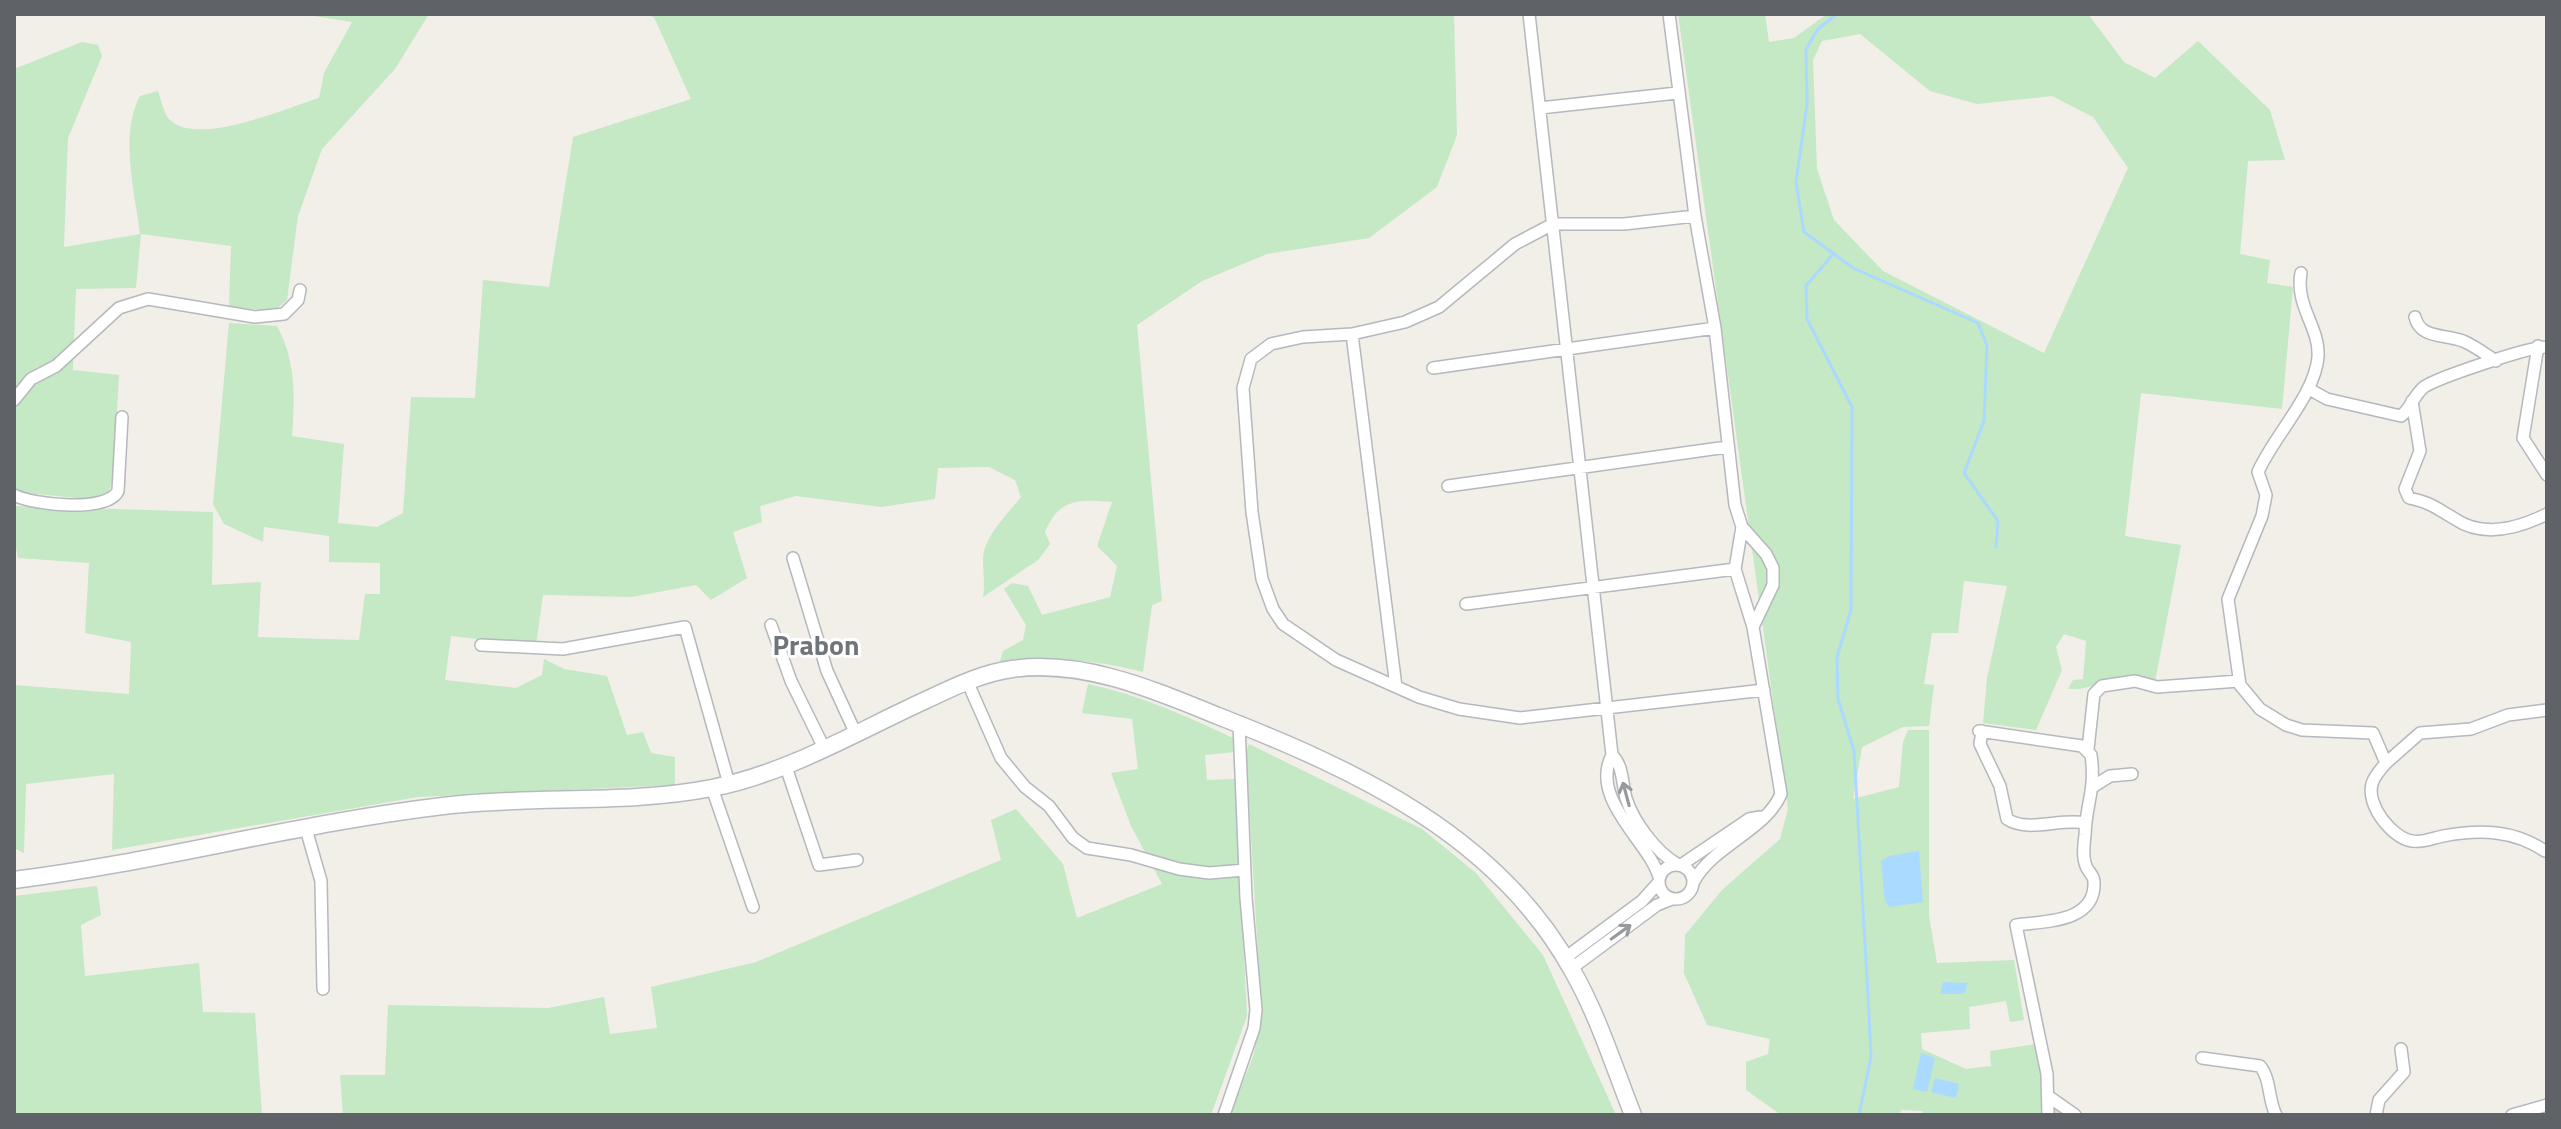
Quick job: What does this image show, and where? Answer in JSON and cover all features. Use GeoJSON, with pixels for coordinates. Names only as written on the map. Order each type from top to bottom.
{"type":"FeatureCollection","features":[{"type":"Feature","properties":{"kind":"street"},"geometry":{"type":"LineString","coordinates":[[1529,14],[1612,755],[1619,762],[1634,828],[1653,862],[1663,893],[1672,899]]}},
{"type":"Feature","properties":{"kind":"street"},"geometry":{"type":"LineString","coordinates":[[1568,963],[1657,905],[1687,896],[1710,861],[1755,825],[1781,794],[1753,627],[1735,569],[1742,527],[1727,447],[1715,328],[1695,216],[1669,14]]}},
{"type":"Feature","properties":{"kind":"street"},"geometry":{"type":"LineString","coordinates":[[1540,108],[1677,93]]}},
{"type":"Feature","properties":{"kind":"street"},"geometry":{"type":"LineString","coordinates":[[1695,216],[1624,224],[1553,224],[1515,244],[1439,307],[1405,322],[1352,334],[1303,337],[1271,344],[1251,359],[1243,388],[1252,512],[1262,579],[1273,609],[1283,624],[1336,660],[1396,687],[1459,709],[1520,718],[1764,690]]}},
{"type":"Feature","properties":{"kind":"street"},"geometry":{"type":"LineString","coordinates":[[2301,273],[2299,298],[2317,348],[2318,360],[2309,389],[2258,472],[2266,495],[2262,516],[2228,599],[2239,681],[2248,699],[2286,725],[2302,730],[2373,733],[2386,763]]}},
{"type":"Feature","properties":{"kind":"street"},"geometry":{"type":"LineString","coordinates":[[14,400],[31,379],[56,366],[119,308],[148,299],[255,317],[284,314],[298,300],[300,290]]}},
{"type":"Feature","properties":{"kind":"street"},"geometry":{"type":"LineString","coordinates":[[2415,317],[2420,330],[2464,342],[2496,361]]}},
{"type":"Feature","properties":{"kind":"street"},"geometry":{"type":"LineString","coordinates":[[1433,368],[1715,328]]}},
{"type":"Feature","properties":{"kind":"street"},"geometry":{"type":"LineString","coordinates":[[1352,334],[1396,687]]}},
{"type":"Feature","properties":{"kind":"street"},"geometry":{"type":"LineString","coordinates":[[2309,389],[2327,399],[2395,416],[2406,412],[2427,385],[2496,361],[2512,352],[2542,347],[2523,438],[2547,475]]}},
{"type":"Feature","properties":{"kind":"street"},"geometry":{"type":"LineString","coordinates":[[2412,401],[2420,451],[2405,489],[2409,498],[2432,502],[2456,521],[2477,528],[2517,527],[2547,514]]}},
{"type":"Feature","properties":{"kind":"street"},"geometry":{"type":"LineString","coordinates":[[14,495],[64,504],[93,505],[112,500],[118,491],[122,417]]}},
{"type":"Feature","properties":{"kind":"street"},"geometry":{"type":"LineString","coordinates":[[1448,486],[1727,447]]}},
{"type":"Feature","properties":{"kind":"street"},"geometry":{"type":"LineString","coordinates":[[1742,527],[1766,554],[1773,568],[1770,594],[1753,627]]}},
{"type":"Feature","properties":{"kind":"street"},"geometry":{"type":"LineString","coordinates":[[793,558],[827,671],[855,732]]}},
{"type":"Feature","properties":{"kind":"street"},"geometry":{"type":"LineString","coordinates":[[1466,604],[1593,590],[1735,569]]}},
{"type":"Feature","properties":{"kind":"street"},"geometry":{"type":"LineString","coordinates":[[771,625],[791,681],[824,748]]}},
{"type":"Feature","properties":{"kind":"street"},"geometry":{"type":"LineString","coordinates":[[481,645],[577,648],[685,627],[729,784]]}},
{"type":"Feature","properties":{"kind":"street"},"geometry":{"type":"LineString","coordinates":[[14,880],[98,869],[447,805],[712,788],[786,767],[967,681],[1016,668],[1070,669],[1161,693],[1239,724],[1361,779],[1434,819],[1499,875],[1568,963],[1633,1115]]}},
{"type":"Feature","properties":{"kind":"street"},"geometry":{"type":"LineString","coordinates":[[967,681],[1001,758],[1025,787],[1049,806],[1073,838],[1087,848],[1131,855],[1179,869],[1209,873],[1245,870]]}},
{"type":"Feature","properties":{"kind":"street"},"geometry":{"type":"LineString","coordinates":[[2048,1115],[2048,1096],[2016,925],[2073,917],[2082,911],[2094,884],[2084,854],[2085,823],[2094,786],[2088,749],[2094,694],[2102,686],[2135,681],[2157,687],[2239,681]]}},
{"type":"Feature","properties":{"kind":"street"},"geometry":{"type":"LineString","coordinates":[[2545,851],[2528,840],[2491,832],[2468,832],[2419,841],[2397,835],[2380,815],[2371,790],[2376,775],[2386,763],[2420,733],[2471,729],[2508,715],[2547,710]]}},
{"type":"Feature","properties":{"kind":"street"},"geometry":{"type":"LineString","coordinates":[[1224,1115],[1254,1028],[1256,1010],[1245,870],[1239,724]]}},
{"type":"Feature","properties":{"kind":"street"},"geometry":{"type":"LineString","coordinates":[[2085,823],[2069,821],[2018,826],[2007,819],[2000,786],[1980,744],[1980,731],[2088,749]]}},
{"type":"Feature","properties":{"kind":"street"},"geometry":{"type":"LineString","coordinates":[[786,767],[819,865],[857,860]]}},
{"type":"Feature","properties":{"kind":"street"},"geometry":{"type":"LineString","coordinates":[[2094,786],[2110,776],[2132,774]]}},
{"type":"Feature","properties":{"kind":"street"},"geometry":{"type":"LineString","coordinates":[[712,788],[753,907]]}},
{"type":"Feature","properties":{"kind":"street"},"geometry":{"type":"LineString","coordinates":[[1568,963],[1642,901],[1666,868],[1679,864],[1749,819],[1760,817]]}},
{"type":"Feature","properties":{"kind":"street"},"geometry":{"type":"LineString","coordinates":[[1634,828],[1664,855],[1690,871],[1694,881]]}},
{"type":"Feature","properties":{"kind":"street"},"geometry":{"type":"LineString","coordinates":[[306,829],[321,881],[323,989]]}},
{"type":"Feature","properties":{"kind":"street"},"geometry":{"type":"LineString","coordinates":[[2376,1115],[2379,1100],[2404,1072],[2401,1049]]}},
{"type":"Feature","properties":{"kind":"street"},"geometry":{"type":"LineString","coordinates":[[2202,1058],[2260,1066],[2266,1076],[2270,1102],[2276,1115]]}},
{"type":"Feature","properties":{"kind":"street"},"geometry":{"type":"LineString","coordinates":[[2048,1096],[2075,1115]]}},
{"type":"Feature","properties":{"kind":"street"},"geometry":{"type":"LineString","coordinates":[[2260,1115],[2270,1102]]}},
{"type":"Feature","properties":{"kind":"street"},"geometry":{"type":"LineString","coordinates":[[2512,1115],[2547,1105]]}},
{"type":"Feature","properties":{"kind":"green space"},"geometry":{"type":"Polygon","coordinates":[[[301,14],[429,14],[395,69],[322,149],[298,216],[287,300],[274,311],[229,307],[231,246],[141,234],[136,288],[76,289],[73,370],[119,375],[113,480],[108,493],[97,500],[17,492],[14,486],[14,69],[82,42],[98,45],[102,56],[68,138],[64,247],[140,234],[129,146],[130,128],[140,96],[158,91],[170,120],[183,127],[200,129],[243,123],[319,98],[324,73],[352,22],[301,14]]]}},
{"type":"Feature","properties":{"kind":"green space"},"geometry":{"type":"Polygon","coordinates":[[[645,14],[1454,14],[1457,135],[1437,187],[1369,238],[1267,254],[1202,281],[1137,325],[1162,601],[1152,605],[1143,672],[1072,661],[1000,662],[1003,651],[1023,640],[1026,625],[1004,589],[1012,583],[1028,586],[1042,615],[1110,597],[1117,566],[1097,546],[1112,502],[1080,501],[1064,507],[1045,532],[1050,544],[1038,560],[983,597],[984,550],[998,525],[1021,497],[1015,480],[989,467],[938,468],[935,499],[881,507],[796,496],[760,506],[762,522],[733,532],[747,578],[711,600],[696,585],[632,597],[543,595],[536,646],[451,636],[445,680],[516,688],[542,675],[544,659],[564,669],[607,676],[627,735],[643,732],[651,753],[675,757],[675,785],[418,797],[112,850],[114,774],[26,784],[24,853],[14,848],[14,685],[129,694],[131,642],[85,633],[89,563],[18,558],[14,538],[16,506],[213,512],[212,585],[261,582],[258,637],[359,640],[365,594],[380,594],[380,563],[329,562],[329,536],[264,527],[263,542],[224,524],[213,504],[229,323],[277,326],[288,352],[293,380],[292,436],[344,444],[338,523],[377,527],[403,513],[411,397],[475,398],[483,280],[549,287],[573,137],[691,99],[654,17],[645,14]]]}},
{"type":"Feature","properties":{"kind":"green space"},"geometry":{"type":"Polygon","coordinates":[[[1678,14],[1765,14],[1769,42],[1794,38],[1827,14],[2088,14],[2124,62],[2155,78],[2198,41],[2270,110],[2285,160],[2248,161],[2240,254],[2270,260],[2267,283],[2293,287],[2282,409],[2141,393],[2125,536],[2181,545],[2155,682],[2129,677],[2068,689],[2073,680],[2083,679],[2086,641],[2064,634],[2056,647],[2062,670],[2036,730],[1983,723],[1987,678],[2007,586],[1964,581],[1958,633],[1932,633],[1924,684],[1934,685],[1929,726],[1903,727],[1862,747],[1853,799],[1899,787],[1903,742],[1908,730],[1929,730],[1929,916],[1937,963],[2014,960],[2024,1020],[2010,1022],[2006,1001],[1969,1007],[1970,1029],[1921,1033],[1922,1049],[1966,1069],[1991,1066],[1990,1051],[2035,1044],[2044,1092],[2069,1115],[1924,1115],[1922,1111],[1902,1110],[1897,1115],[1781,1115],[1746,1090],[1746,1062],[1768,1054],[1770,1039],[1707,1025],[1684,973],[1685,935],[1722,890],[1780,839],[1788,809],[1678,14]],[[1860,34],[1822,41],[1813,60],[1817,169],[1834,220],[1883,271],[2044,353],[2128,168],[2093,117],[2052,96],[1977,104],[1930,91],[1860,34]]]}},
{"type":"Feature","properties":{"kind":"green space"},"geometry":{"type":"Polygon","coordinates":[[[1088,684],[1163,707],[1235,739],[1234,752],[1205,755],[1207,780],[1235,779],[1247,1016],[1211,1115],[343,1115],[340,1075],[385,1075],[388,1005],[548,1008],[604,997],[610,1034],[657,1028],[651,987],[756,962],[1001,860],[991,820],[1016,809],[1063,864],[1077,918],[1162,884],[1131,826],[1111,773],[1138,769],[1132,719],[1082,713],[1088,684]]]}},
{"type":"Feature","properties":{"kind":"green space"},"geometry":{"type":"Polygon","coordinates":[[[1249,744],[1422,829],[1476,873],[1543,955],[1616,1115],[1230,1115],[1254,1054],[1261,1005],[1246,752],[1249,744]]]}},
{"type":"Feature","properties":{"kind":"green space"},"geometry":{"type":"Polygon","coordinates":[[[97,886],[101,915],[81,925],[85,976],[199,963],[203,1012],[255,1013],[262,1115],[14,1115],[14,896],[97,886]]]}},
{"type":"Feature","properties":{"kind":"water"},"geometry":{"type":"Polygon","coordinates":[[[1919,851],[1923,902],[1890,907],[1885,901],[1881,861],[1889,856],[1919,851]]]}},
{"type":"Feature","properties":{"kind":"water"},"geometry":{"type":"Polygon","coordinates":[[[1943,982],[1968,983],[1964,994],[1940,994],[1943,982]]]}},
{"type":"Feature","properties":{"kind":"water"},"geometry":{"type":"Polygon","coordinates":[[[1921,1053],[1935,1058],[1927,1092],[1913,1089],[1921,1053]]]}},
{"type":"Feature","properties":{"kind":"water"},"geometry":{"type":"Polygon","coordinates":[[[1935,1078],[1959,1084],[1956,1098],[1931,1092],[1935,1078]]]}},
{"type":"Feature","properties":{"kind":"waterway"},"geometry":{"type":"LineString","coordinates":[[1837,14],[1818,29],[1806,49],[1807,104],[1796,182],[1804,232],[1853,268],[1978,323],[1987,346],[1984,421],[1964,473],[1998,521],[1996,547]]}},
{"type":"Feature","properties":{"kind":"waterway"},"geometry":{"type":"LineString","coordinates":[[1834,253],[1806,286],[1807,319],[1852,407],[1851,610],[1837,657],[1838,699],[1854,751],[1871,1057],[1859,1115]]}},
{"type":"Feature","properties":{"kind":"district","name":"Prabon"},"geometry":{"type":"Point","coordinates":[816,644]}}]}
